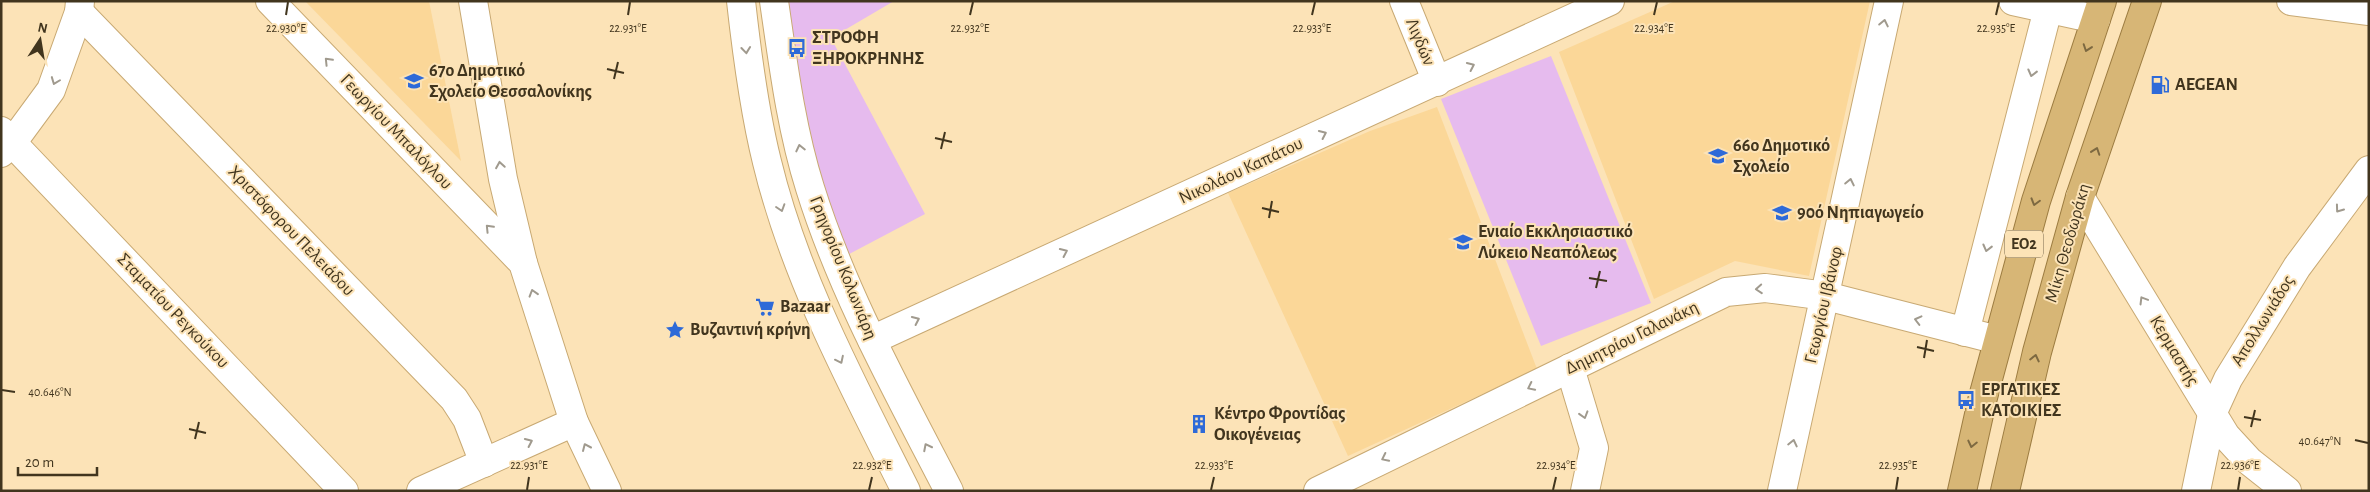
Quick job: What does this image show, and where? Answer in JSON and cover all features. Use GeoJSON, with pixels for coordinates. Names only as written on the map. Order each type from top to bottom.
{"type":"FeatureCollection","features":[{"type":"Feature","properties":{"kind":"highway","name":"Μίκη Θεοδωράκη"},"geometry":{"type":"LineString","coordinates":[[2005,491],[2037,352],[2080,197],[2147,1]]}},
{"type":"Feature","properties":{"kind":"highway","name":"ΕΟ2"},"geometry":{"type":"LineString","coordinates":[[1962,491],[1998,340],[2036,201],[2099,10]]}},
{"type":"Feature","properties":{"kind":"street","name":"Γεωργίου Μπαλόγλου"},"geometry":{"type":"LineString","coordinates":[[270,1],[523,264]]}},
{"type":"Feature","properties":{"kind":"street"},"geometry":{"type":"LineString","coordinates":[[473,1],[502,179],[523,264],[574,422],[607,491]]}},
{"type":"Feature","properties":{"kind":"street","name":"Γρηγορίου Κολωνιάρη"},"geometry":{"type":"LineString","coordinates":[[741,1],[747,56],[767,163],[795,251],[837,355],[906,491]]}},
{"type":"Feature","properties":{"kind":"street","name":"Γρηγορίου Κολωνιάρη"},"geometry":{"type":"LineString","coordinates":[[774,1],[791,109],[809,186],[836,261],[872,340],[947,490]]}},
{"type":"Feature","properties":{"kind":"street","name":"Λιγδών"},"geometry":{"type":"LineString","coordinates":[[1404,1],[1438,82]]}},
{"type":"Feature","properties":{"kind":"street","name":"Νικολάου Καπάτου"},"geometry":{"type":"LineString","coordinates":[[872,340],[1438,82],[1610,1]]}},
{"type":"Feature","properties":{"kind":"street","name":"Γεωργίου Ιβάνοφ"},"geometry":{"type":"LineString","coordinates":[[1782,491],[1889,1]]}},
{"type":"Feature","properties":{"kind":"street"},"geometry":{"type":"LineString","coordinates":[[2012,1],[2048,9],[2099,10]]}},
{"type":"Feature","properties":{"kind":"street"},"geometry":{"type":"LineString","coordinates":[[2291,1],[2369,11]]}},
{"type":"Feature","properties":{"kind":"street"},"geometry":{"type":"LineString","coordinates":[[5,142],[53,87],[80,7]]}},
{"type":"Feature","properties":{"kind":"street","name":"Χριστόφορου Πελειάδου"},"geometry":{"type":"LineString","coordinates":[[80,7],[454,399],[467,419],[484,463]]}},
{"type":"Feature","properties":{"kind":"street"},"geometry":{"type":"LineString","coordinates":[[1965,332],[2048,9]]}},
{"type":"Feature","properties":{"kind":"street","name":"Σταματίου Ρεγκούκου"},"geometry":{"type":"LineString","coordinates":[[5,142],[344,491]]}},
{"type":"Feature","properties":{"kind":"street","name":"Απολλωνιάδος"},"geometry":{"type":"LineString","coordinates":[[2196,491],[2212,414],[2235,366],[2297,267],[2369,170]]}},
{"type":"Feature","properties":{"kind":"street","name":"Κερμαστής"},"geometry":{"type":"LineString","coordinates":[[2080,197],[2226,436],[2240,452],[2287,491]]}},
{"type":"Feature","properties":{"kind":"street","name":"Δημητρίου Γαλανάκη"},"geometry":{"type":"LineString","coordinates":[[1318,491],[1726,292],[1765,288],[1826,296],[1998,340]]}},
{"type":"Feature","properties":{"kind":"street"},"geometry":{"type":"LineString","coordinates":[[1570,368],[1594,448],[1585,491]]}},
{"type":"Feature","properties":{"kind":"street"},"geometry":{"type":"LineString","coordinates":[[421,491],[574,422]]}},
{"type":"Feature","properties":{"kind":"shaded area","name":"67ο Δημοτικό Σχολείο Θεσσαλονίκης"},"geometry":{"type":"Polygon","coordinates":[[[305,1],[429,1],[461,161],[305,1]]]}},
{"type":"Feature","properties":{"kind":"shaded area"},"geometry":{"type":"Polygon","coordinates":[[[776,1],[894,1],[831,38],[925,214],[836,261],[776,1]]]}},
{"type":"Feature","properties":{"kind":"shaded area","name":"66ο Δημοτικό Σχολείο"},"geometry":{"type":"Polygon","coordinates":[[[1675,1],[1870,1],[1809,276],[1735,261],[1654,299],[1559,52],[1675,1]]]}},
{"type":"Feature","properties":{"kind":"shaded area"},"geometry":{"type":"Polygon","coordinates":[[[1551,56],[1651,303],[1541,346],[1441,99],[1551,56]]]}},
{"type":"Feature","properties":{"kind":"shaded area"},"geometry":{"type":"Polygon","coordinates":[[[1437,107],[1537,369],[1348,456],[1228,193],[1370,131],[1437,107]]]}},
{"type":"Feature","properties":{"kind":"place","name":"ΣΤΡΟΦΗ ΞΗΡΟΚΡΗΝΗΣ"},"geometry":{"type":"Point","coordinates":[797,48]}},
{"type":"Feature","properties":{"kind":"place","name":"67ο Δημοτικό Σχολείο Θεσσαλονίκης"},"geometry":{"type":"Point","coordinates":[414,81]}},
{"type":"Feature","properties":{"kind":"place","name":"AEGEAN"},"geometry":{"type":"Point","coordinates":[2160,85]}},
{"type":"Feature","properties":{"kind":"place","name":"66ο Δημοτικό Σχολείο"},"geometry":{"type":"Point","coordinates":[1718,156]}},
{"type":"Feature","properties":{"kind":"place","name":"90ό Νηπιαγωγείο"},"geometry":{"type":"Point","coordinates":[1782,213]}},
{"type":"Feature","properties":{"kind":"place","name":"Ενιαίο Εκκλησιαστικό Λύκειο Νεαπόλεως"},"geometry":{"type":"Point","coordinates":[1463,242]}},
{"type":"Feature","properties":{"kind":"place","name":"Bazaar"},"geometry":{"type":"Point","coordinates":[765,307]}},
{"type":"Feature","properties":{"kind":"place","name":"Βυζαντινή κρήνη"},"geometry":{"type":"Point","coordinates":[675,330]}},
{"type":"Feature","properties":{"kind":"place","name":"ΕΡΓΑΤΙΚΕΣ ΚΑΤΟΙΚΙΕΣ"},"geometry":{"type":"Point","coordinates":[1966,400]}},
{"type":"Feature","properties":{"kind":"place","name":"Κέντρο Φροντίδας Οικογένειας"},"geometry":{"type":"Point","coordinates":[1199,424]}}]}
